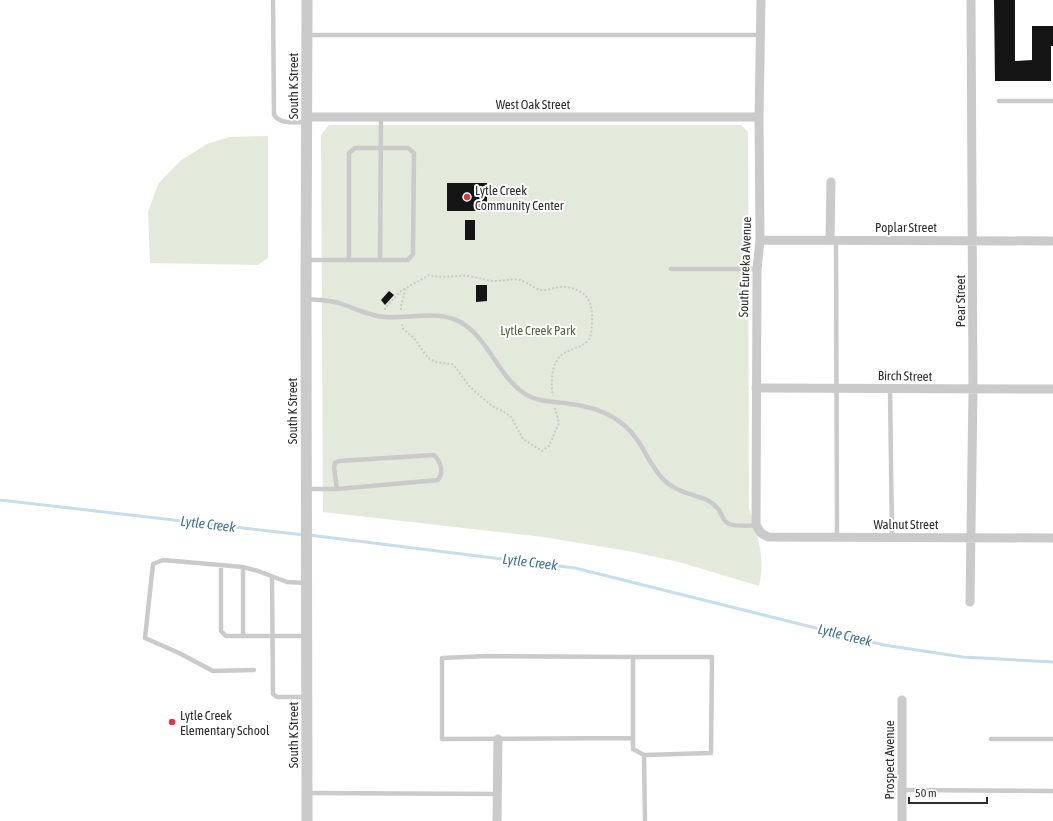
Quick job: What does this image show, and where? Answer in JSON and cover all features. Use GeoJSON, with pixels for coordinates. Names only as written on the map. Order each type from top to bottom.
{"type":"FeatureCollection","features":[{"type":"Feature","properties":{"kind":"street","name":"South K Street"},"geometry":{"type":"LineString","coordinates":[[307,0],[307,821]]}},
{"type":"Feature","properties":{"kind":"street","name":"South Eureka Avenue"},"geometry":{"type":"LineString","coordinates":[[758,529],[756,388],[757,269],[760,240],[760,0]]}},
{"type":"Feature","properties":{"kind":"street","name":"Pear Street"},"geometry":{"type":"LineString","coordinates":[[970,602],[973,390],[971,0]]}},
{"type":"Feature","properties":{"kind":"street","name":"West Oak Street"},"geometry":{"type":"LineString","coordinates":[[307,120],[380,117],[759,117]]}},
{"type":"Feature","properties":{"kind":"street"},"geometry":{"type":"LineString","coordinates":[[831,182],[833,240]]}},
{"type":"Feature","properties":{"kind":"street","name":"Poplar Street"},"geometry":{"type":"LineString","coordinates":[[760,240],[1053,241]]}},
{"type":"Feature","properties":{"kind":"street","name":"Birch Street"},"geometry":{"type":"LineString","coordinates":[[756,388],[973,390],[1053,389]]}},
{"type":"Feature","properties":{"kind":"street","name":"Walnut Street"},"geometry":{"type":"LineString","coordinates":[[758,529],[768,536],[1053,538]]}},
{"type":"Feature","properties":{"kind":"street","name":"Prospect Avenue"},"geometry":{"type":"LineString","coordinates":[[902,700],[902,821]]}},
{"type":"Feature","properties":{"kind":"street"},"geometry":{"type":"LineString","coordinates":[[497,821],[498,739]]}},
{"type":"Feature","properties":{"kind":"lane"},"geometry":{"type":"LineString","coordinates":[[273,0],[274,115],[277,120],[282,122],[307,120]]}},
{"type":"Feature","properties":{"kind":"lane"},"geometry":{"type":"LineString","coordinates":[[307,35],[760,35]]}},
{"type":"Feature","properties":{"kind":"lane"},"geometry":{"type":"LineString","coordinates":[[999,100],[1053,101]]}},
{"type":"Feature","properties":{"kind":"lane"},"geometry":{"type":"LineString","coordinates":[[380,117],[380,260]]}},
{"type":"Feature","properties":{"kind":"lane"},"geometry":{"type":"LineString","coordinates":[[306,260],[349,260],[380,260],[408,260],[413,254],[414,153],[408,148],[355,148],[349,153],[349,260]]}},
{"type":"Feature","properties":{"kind":"lane"},"geometry":{"type":"LineString","coordinates":[[833,240],[837,537]]}},
{"type":"Feature","properties":{"kind":"lane"},"geometry":{"type":"LineString","coordinates":[[671,269],[757,269]]}},
{"type":"Feature","properties":{"kind":"lane"},"geometry":{"type":"LineString","coordinates":[[306,299],[341,304],[359,311],[386,317],[430,315],[450,318],[462,323],[476,335],[509,381],[522,392],[531,398],[553,403],[568,403],[584,406],[599,411],[612,418],[625,426],[634,436],[641,445],[651,465],[663,479],[675,488],[706,499],[718,508],[723,520],[728,524],[758,529]]}},
{"type":"Feature","properties":{"kind":"lane"},"geometry":{"type":"LineString","coordinates":[[890,389],[892,537]]}},
{"type":"Feature","properties":{"kind":"lane"},"geometry":{"type":"LineString","coordinates":[[307,489],[337,489],[438,480],[441,476],[441,467],[438,459],[434,455],[339,461],[335,462],[334,467],[337,489]]}},
{"type":"Feature","properties":{"kind":"lane"},"geometry":{"type":"LineString","coordinates":[[254,670],[214,671],[145,638],[154,564],[163,560],[243,567],[287,582],[307,583]]}},
{"type":"Feature","properties":{"kind":"lane"},"geometry":{"type":"LineString","coordinates":[[221,565],[221,631],[226,636],[307,636]]}},
{"type":"Feature","properties":{"kind":"lane"},"geometry":{"type":"LineString","coordinates":[[243,567],[243,636]]}},
{"type":"Feature","properties":{"kind":"lane"},"geometry":{"type":"LineString","coordinates":[[272,577],[273,694],[277,697],[307,697]]}},
{"type":"Feature","properties":{"kind":"lane"},"geometry":{"type":"LineString","coordinates":[[632,657],[633,738],[633,749],[644,755],[710,753],[712,657],[487,656],[442,658],[442,739],[633,738]]}},
{"type":"Feature","properties":{"kind":"lane"},"geometry":{"type":"LineString","coordinates":[[991,738],[1053,739]]}},
{"type":"Feature","properties":{"kind":"lane"},"geometry":{"type":"LineString","coordinates":[[644,755],[645,821]]}},
{"type":"Feature","properties":{"kind":"lane"},"geometry":{"type":"LineString","coordinates":[[902,790],[1053,791]]}},
{"type":"Feature","properties":{"kind":"lane"},"geometry":{"type":"LineString","coordinates":[[307,793],[498,794]]}},
{"type":"Feature","properties":{"kind":"path"},"geometry":{"type":"LineString","coordinates":[[386,317],[385,308],[401,291],[406,288],[429,275],[439,278],[453,275],[496,281],[518,279],[543,290],[564,287],[572,288],[588,298],[592,308],[591,337],[585,344],[565,352],[557,359],[552,381],[553,403],[559,423],[546,450],[542,451],[523,439],[511,417],[492,406],[470,387],[452,364],[436,362],[428,358],[414,338],[403,329],[401,306],[406,288]]}},
{"type":"Feature","properties":{"kind":"green space","name":"Lytle Creek Park"},"geometry":{"type":"Polygon","coordinates":[[[329,125],[741,125],[748,132],[749,508],[760,546],[762,565],[759,586],[679,562],[628,551],[543,537],[323,512],[321,135],[329,125]]]}},
{"type":"Feature","properties":{"kind":"green space"},"geometry":{"type":"Polygon","coordinates":[[[268,136],[268,258],[258,265],[150,263],[148,212],[158,184],[180,161],[207,144],[229,137],[268,136]]]}},
{"type":"Feature","properties":{"kind":"building"},"geometry":{"type":"Polygon","coordinates":[[[994,0],[1015,0],[1015,61],[1032,60],[1032,26],[1053,26],[1053,46],[1051,46],[1051,81],[995,81],[994,0]]]}},
{"type":"Feature","properties":{"kind":"building","name":"Lytle Creek Community Center"},"geometry":{"type":"Polygon","coordinates":[[[447,183],[487,183],[487,211],[447,211],[447,183]]]}},
{"type":"Feature","properties":{"kind":"building"},"geometry":{"type":"Polygon","coordinates":[[[465,220],[475,220],[475,240],[465,240],[465,220]]]}},
{"type":"Feature","properties":{"kind":"building"},"geometry":{"type":"Polygon","coordinates":[[[476,285],[487,285],[487,301],[476,302],[476,285]]]}},
{"type":"Feature","properties":{"kind":"building"},"geometry":{"type":"Polygon","coordinates":[[[389,291],[394,295],[385,305],[381,300],[389,291]]]}},
{"type":"Feature","properties":{"kind":"waterway","name":"Lytle Creek"},"geometry":{"type":"LineString","coordinates":[[0,500],[304,535]]}},
{"type":"Feature","properties":{"kind":"waterway","name":"Lytle Creek"},"geometry":{"type":"LineString","coordinates":[[309,535],[575,568],[884,645],[963,657],[1053,662]]}},
{"type":"Feature","properties":{"kind":"place","name":"Lytle Creek Community Center"},"geometry":{"type":"Point","coordinates":[467,197]}},
{"type":"Feature","properties":{"kind":"place","name":"Lytle Creek Elementary School"},"geometry":{"type":"Point","coordinates":[172,722]}}]}
